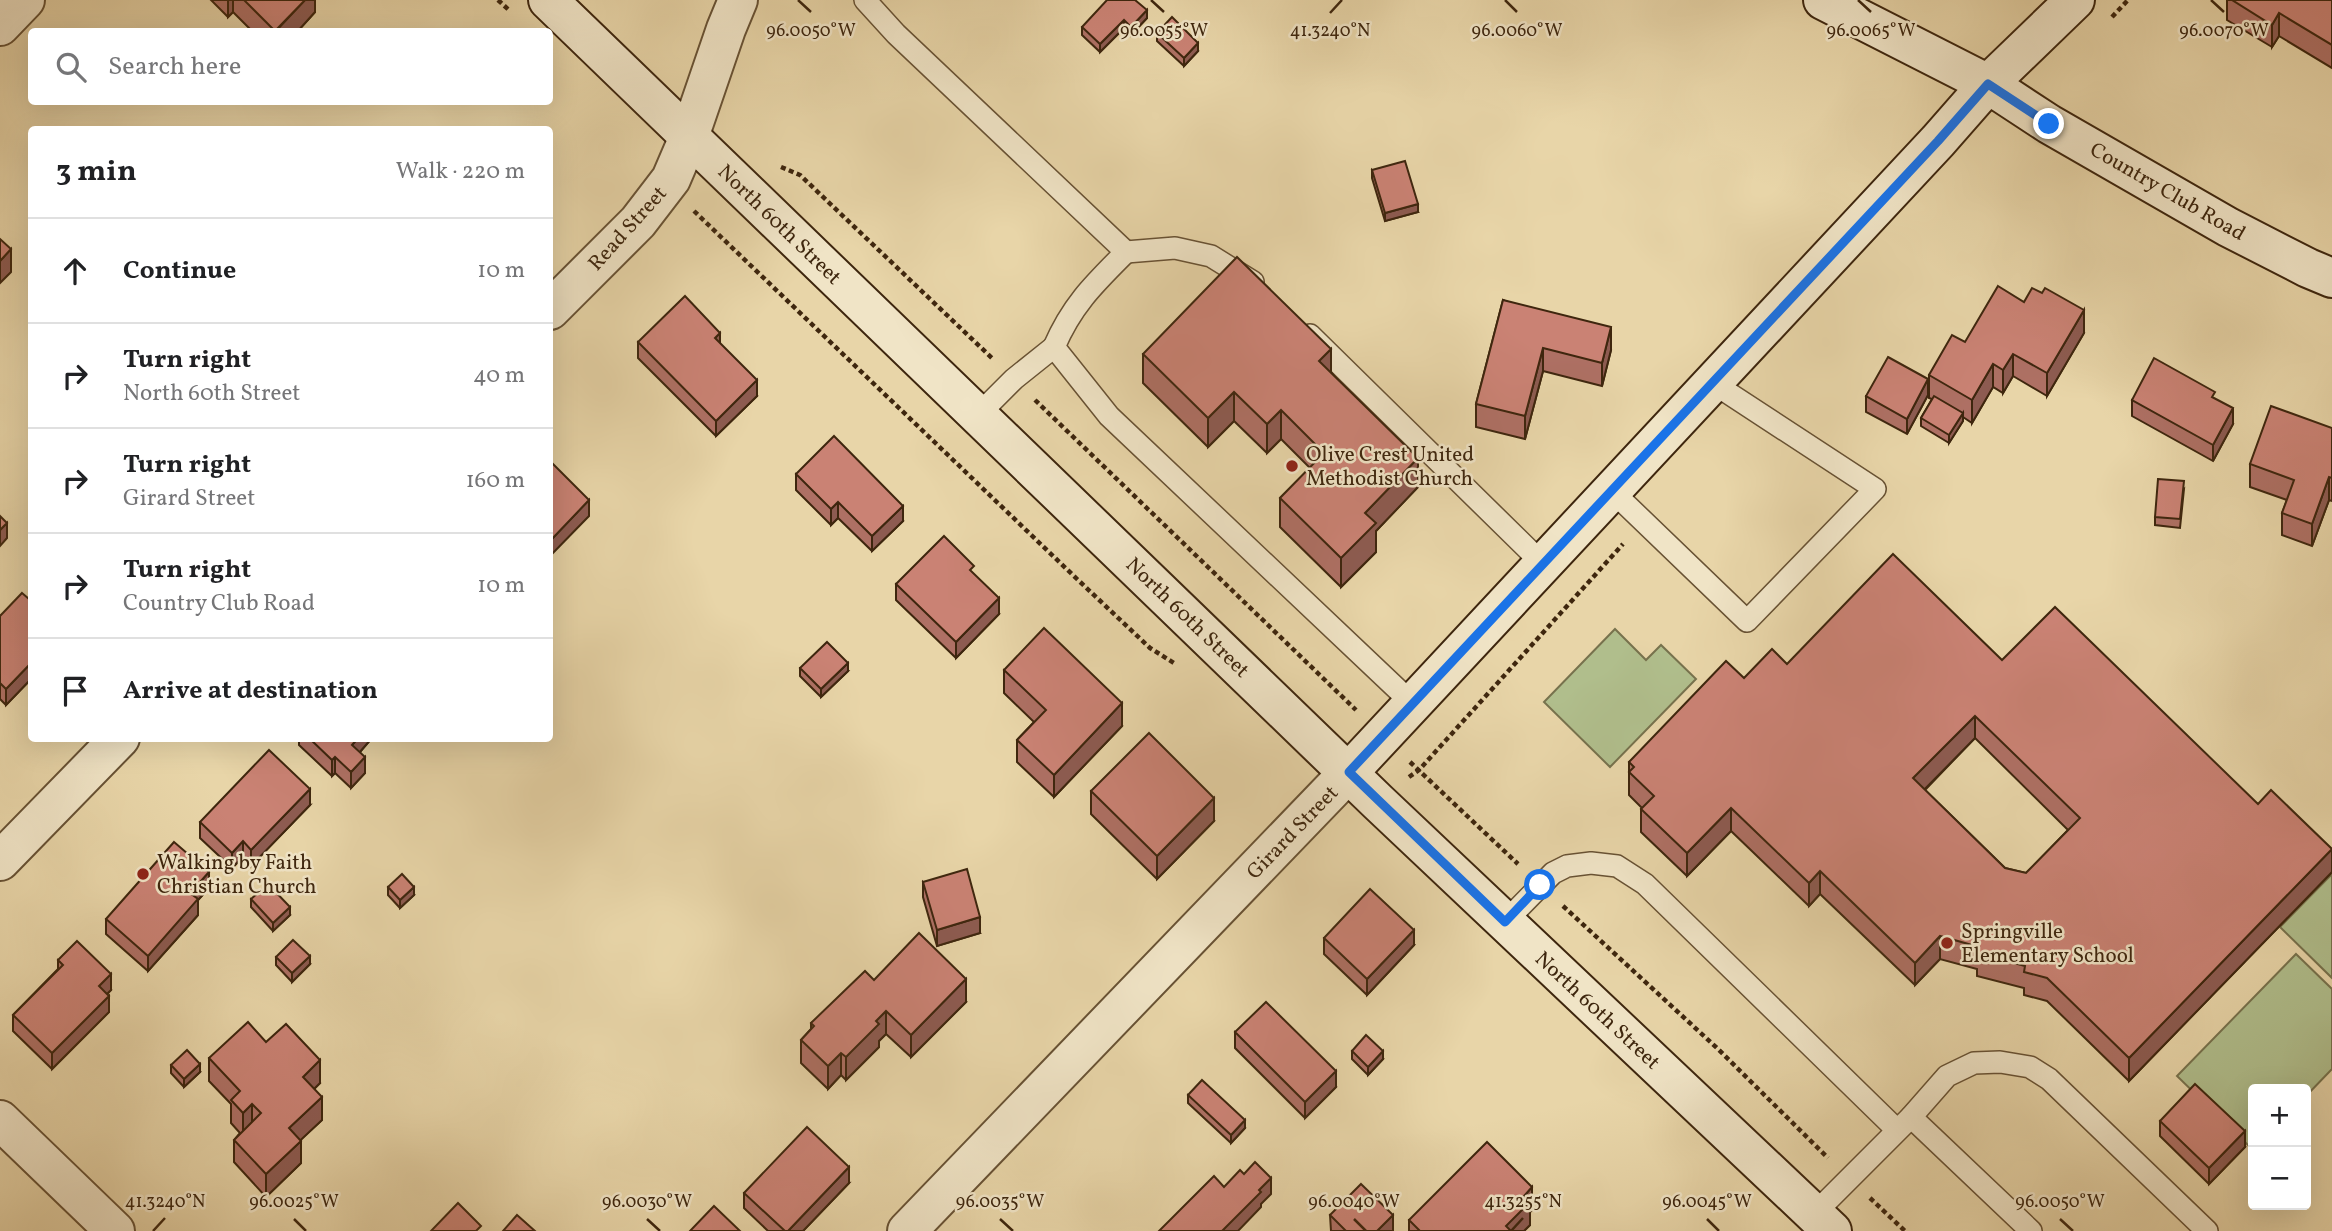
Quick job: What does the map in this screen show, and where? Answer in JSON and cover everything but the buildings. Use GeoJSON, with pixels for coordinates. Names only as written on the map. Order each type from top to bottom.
{"type":"FeatureCollection","features":[{"type":"Feature","properties":{"kind":"street"},"geometry":{"type":"LineString","coordinates":[[0,26],[25,0]]}},
{"type":"Feature","properties":{"kind":"street","name":"North 60th Street"},"geometry":{"type":"LineString","coordinates":[[548,0],[1505,922],[1823,1222]]}},
{"type":"Feature","properties":{"kind":"street"},"geometry":{"type":"LineString","coordinates":[[689,137],[738,0]]}},
{"type":"Feature","properties":{"kind":"street","name":"Country Club Road"},"geometry":{"type":"LineString","coordinates":[[1823,0],[1988,84],[2049,124],[2228,227],[2332,278]]}},
{"type":"Feature","properties":{"kind":"street","name":"Girard Street"},"geometry":{"type":"LineString","coordinates":[[927,1224],[1713,383],[1988,84],[2075,0]]}},
{"type":"Feature","properties":{"kind":"street","name":"Read Street"},"geometry":{"type":"LineString","coordinates":[[553,307],[638,222],[671,179],[689,137]]}},
{"type":"Feature","properties":{"kind":"street"},"geometry":{"type":"LineString","coordinates":[[0,861],[116,742]]}},
{"type":"Feature","properties":{"kind":"street"},"geometry":{"type":"LineString","coordinates":[[0,1120],[115,1231]]}},
{"type":"Feature","properties":{"kind":"lane"},"geometry":{"type":"LineString","coordinates":[[865,0],[896,34],[1126,252]]}},
{"type":"Feature","properties":{"kind":"lane"},"geometry":{"type":"LineString","coordinates":[[978,415],[1014,379],[1054,347],[1064,322],[1087,290],[1126,252],[1175,248],[1211,256],[1247,276],[1264,292]]}},
{"type":"Feature","properties":{"kind":"lane"},"geometry":{"type":"LineString","coordinates":[[1300,325],[1543,564]]}},
{"type":"Feature","properties":{"kind":"lane"},"geometry":{"type":"LineString","coordinates":[[1054,347],[1109,415],[1413,704]]}},
{"type":"Feature","properties":{"kind":"lane"},"geometry":{"type":"LineString","coordinates":[[1612,491],[1747,621],[1875,489],[1713,383]]}},
{"type":"Feature","properties":{"kind":"lane"},"geometry":{"type":"LineString","coordinates":[[1505,922],[1553,873],[1567,866],[1591,863],[1618,866],[1644,884],[1904,1123],[2031,1231]]}},
{"type":"Feature","properties":{"kind":"lane"},"geometry":{"type":"LineString","coordinates":[[1823,1222],[1904,1123],[1947,1076],[1974,1063],[2000,1062],[2030,1068],[2049,1079],[2207,1231]]}},
{"type":"Feature","properties":{"kind":"path"},"geometry":{"type":"LineString","coordinates":[[777,166],[800,175],[1357,711]]}},
{"type":"Feature","properties":{"kind":"path"},"geometry":{"type":"LineString","coordinates":[[671,179],[687,205],[1077,579],[1150,648],[1185,669]]}},
{"type":"Feature","properties":{"kind":"path"},"geometry":{"type":"LineString","coordinates":[[1419,770],[1718,1049],[1813,1143]]}},
{"type":"Feature","properties":{"kind":"green space"},"geometry":{"type":"Polygon","coordinates":[[[1615,629],[1646,660],[1661,645],[1696,679],[1610,767],[1544,702],[1615,629]]]}},
{"type":"Feature","properties":{"kind":"green space"},"geometry":{"type":"Polygon","coordinates":[[[2332,874],[2332,978],[2280,927],[2332,874]]]}},
{"type":"Feature","properties":{"kind":"green space"},"geometry":{"type":"Polygon","coordinates":[[[2296,954],[2332,989],[2332,1069],[2311,1091],[2311,1084],[2248,1084],[2248,1145],[2177,1076],[2296,954]]]}},
{"type":"Feature","properties":{"kind":"place","name":"Olive Crest United Methodist Church"},"geometry":{"type":"Point","coordinates":[1292,466]}},
{"type":"Feature","properties":{"kind":"place","name":"Walking by Faith Christian Church"},"geometry":{"type":"Point","coordinates":[143,874]}},
{"type":"Feature","properties":{"kind":"place","name":"Springville Elementary School"},"geometry":{"type":"Point","coordinates":[1947,943]}},
{"type":"Feature","properties":{"kind":"route"},"geometry":{"type":"LineString","coordinates":[[1540,885],[1505,922],[1349,772],[1938,141],[1988,84],[2049,124]]}}]}
